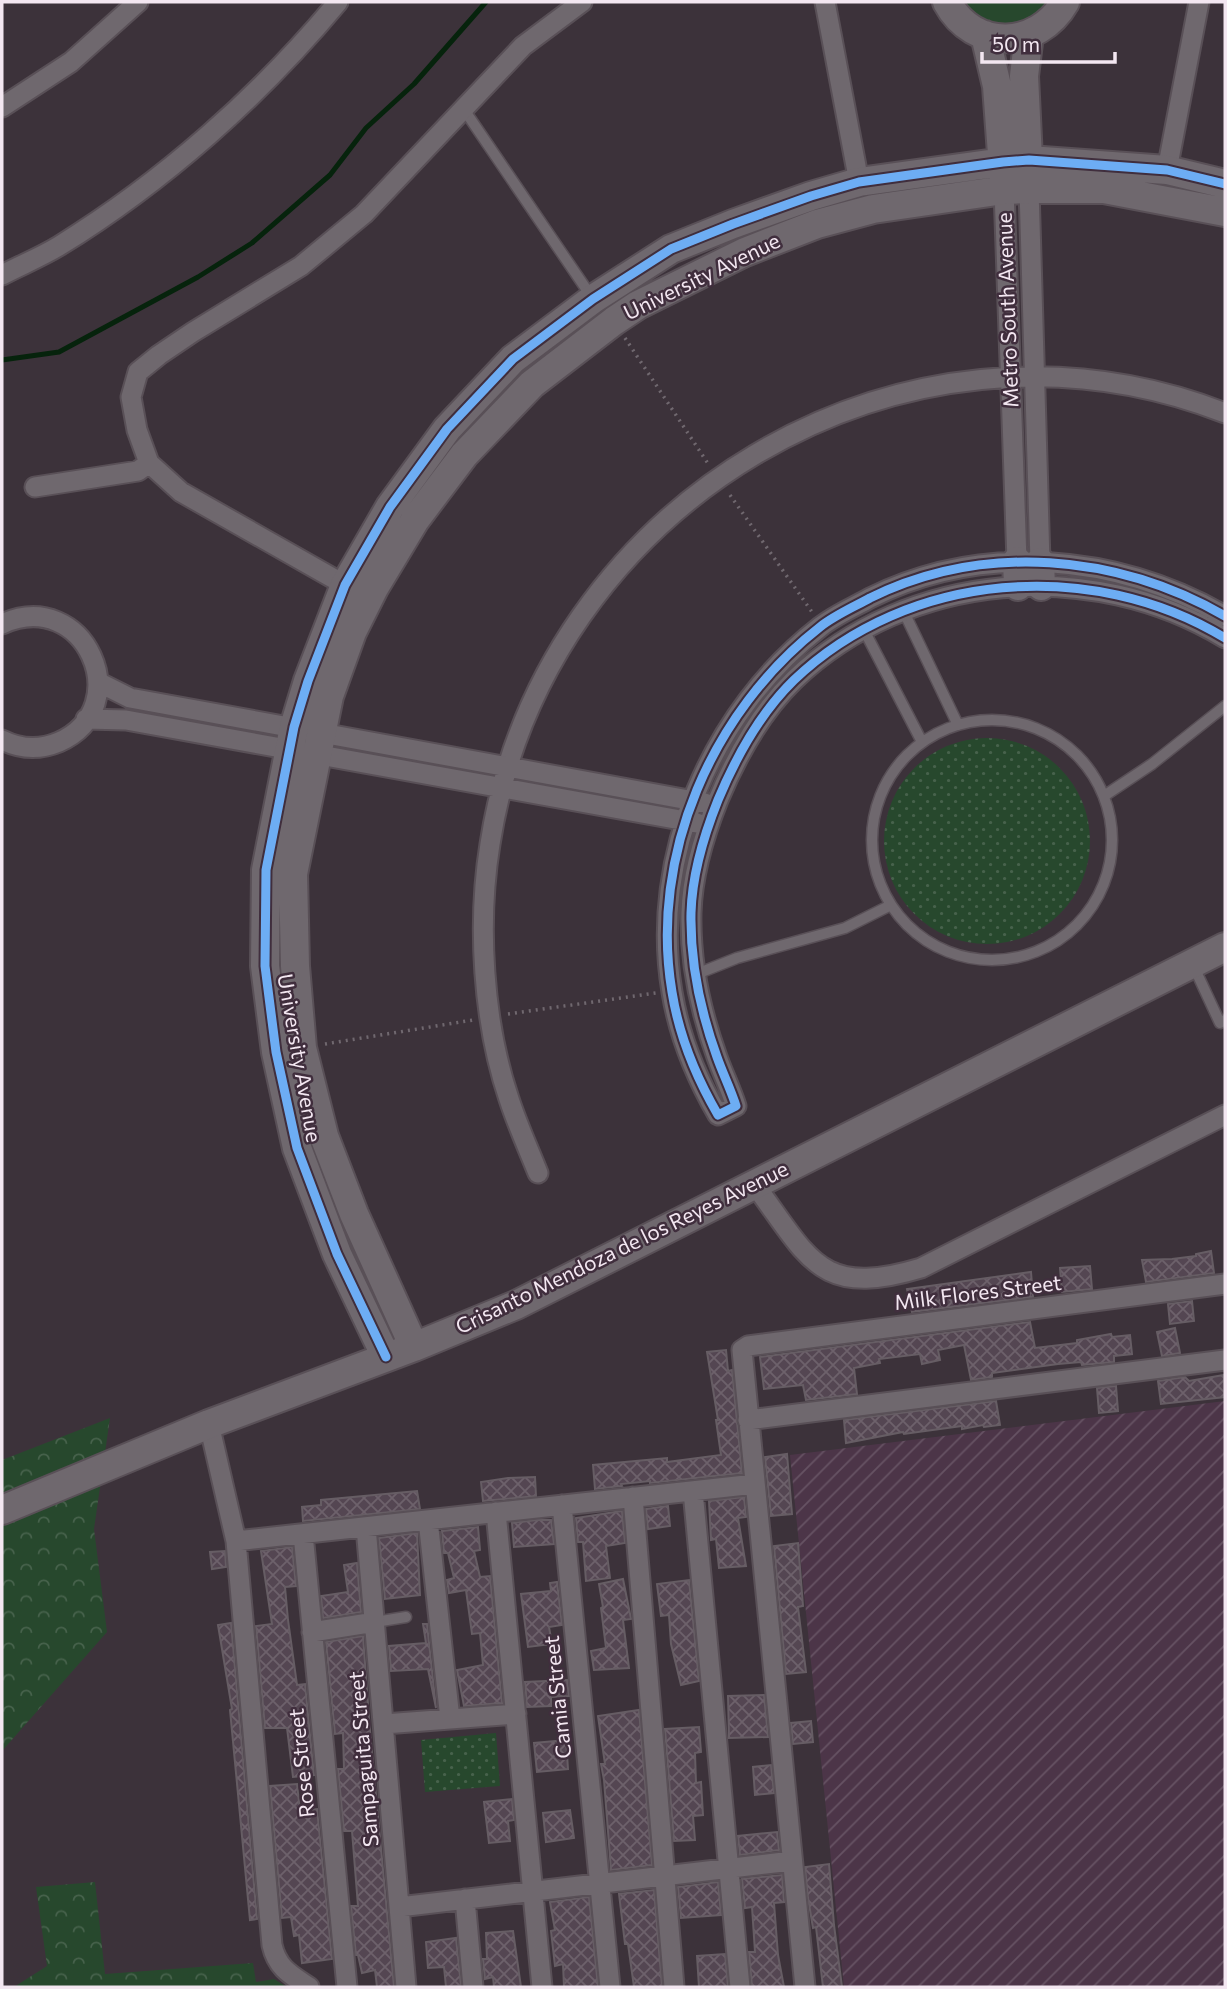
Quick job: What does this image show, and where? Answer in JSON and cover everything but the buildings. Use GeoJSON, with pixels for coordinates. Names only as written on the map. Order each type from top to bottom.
{"type":"FeatureCollection","features":[{"type":"Feature","properties":{"kind":"street"},"geometry":{"type":"LineString","coordinates":[[2,275],[57,247],[108,214],[172,165],[240,106],[301,47],[338,2]]}},
{"type":"Feature","properties":{"kind":"street"},"geometry":{"type":"LineString","coordinates":[[345,585],[181,492],[149,463],[137,430],[131,397],[138,373],[181,339],[300,266],[364,214],[523,46],[582,2]]}},
{"type":"Feature","properties":{"kind":"street"},"geometry":{"type":"LineString","coordinates":[[825,2],[859,182]]}},
{"type":"Feature","properties":{"kind":"street"},"geometry":{"type":"LineString","coordinates":[[947,2],[962,22],[985,35],[1015,38],[1029,34],[1054,19],[1065,2]]}},
{"type":"Feature","properties":{"kind":"street"},"geometry":{"type":"LineString","coordinates":[[1167,170],[1199,2]]}},
{"type":"Feature","properties":{"kind":"street"},"geometry":{"type":"LineString","coordinates":[[2,107],[71,62],[134,3]]}},
{"type":"Feature","properties":{"kind":"street","name":"Metro South Avenue"},"geometry":{"type":"LineString","coordinates":[[1029,34],[1016,161],[1035,377],[1029,574]]}},
{"type":"Feature","properties":{"kind":"street","name":"Metro South Avenue"},"geometry":{"type":"LineString","coordinates":[[985,35],[1016,161]]}},
{"type":"Feature","properties":{"kind":"street","name":"University Avenue"},"geometry":{"type":"LineString","coordinates":[[414,1347],[363,1236],[324,1136],[302,1048],[295,966],[293,874],[308,681],[345,585],[390,507],[447,429],[513,359],[593,299],[671,249],[811,196],[859,182],[1016,161],[1167,170],[1225,184]]}},
{"type":"Feature","properties":{"kind":"street","name":"University Avenue"},"geometry":{"type":"LineString","coordinates":[[386,1357],[337,1254],[297,1148],[276,1052],[265,966],[266,870],[305,740],[329,696],[352,632],[374,588],[415,520],[464,455],[532,384],[638,305],[745,251],[817,224],[873,209],[1017,190],[1104,189],[1225,212]]}},
{"type":"Feature","properties":{"kind":"street","name":"Metro South Avenue"},"geometry":{"type":"LineString","coordinates":[[1017,190],[1011,378],[1029,574]]}},
{"type":"Feature","properties":{"kind":"street"},"geometry":{"type":"LineString","coordinates":[[538,1172],[508,1096],[489,1017],[484,959],[484,902],[490,844],[502,787],[528,710],[589,605],[627,558],[670,515],[717,477],[771,444],[827,418],[887,397],[948,384],[1035,377],[1093,381],[1149,390],[1225,413]]}},
{"type":"Feature","properties":{"kind":"street"},"geometry":{"type":"LineString","coordinates":[[35,487],[138,471],[149,463]]}},
{"type":"Feature","properties":{"kind":"street"},"geometry":{"type":"LineString","coordinates":[[1225,616],[1158,583],[1065,563],[1029,574],[979,590],[903,610],[864,629],[794,680],[769,710],[740,755],[708,825],[698,863],[691,911],[694,975],[703,1018],[736,1106],[718,1115],[692,1065],[672,991],[668,951],[674,864],[692,801],[727,729],[776,666],[821,625],[892,587],[934,573],[977,564],[1029,574],[1103,590],[1148,601],[1195,620],[1225,638]]}},
{"type":"Feature","properties":{"kind":"street"},"geometry":{"type":"LineString","coordinates":[[2,624],[33,616],[63,624],[76,633],[90,652],[96,666],[98,682],[93,705],[86,719],[69,736],[48,746],[24,747],[2,740]]}},
{"type":"Feature","properties":{"kind":"street"},"geometry":{"type":"LineString","coordinates":[[98,682],[130,698],[502,787],[708,825]]}},
{"type":"Feature","properties":{"kind":"street"},"geometry":{"type":"LineString","coordinates":[[86,719],[127,720],[305,740],[508,767],[716,805]]}},
{"type":"Feature","properties":{"kind":"street","name":"Crisanto Mendoza de los Reyes Avenue"},"geometry":{"type":"LineString","coordinates":[[2,1510],[209,1424],[414,1347],[516,1305],[1225,947]]}},
{"type":"Feature","properties":{"kind":"street"},"geometry":{"type":"LineString","coordinates":[[754,1184],[819,1267],[847,1278],[891,1275],[921,1268],[1225,1115]]}},
{"type":"Feature","properties":{"kind":"street","name":"Milk Flores Street"},"geometry":{"type":"LineString","coordinates":[[748,1420],[741,1354],[748,1346],[1225,1284]]}},
{"type":"Feature","properties":{"kind":"street"},"geometry":{"type":"LineString","coordinates":[[805,1987],[748,1420],[1225,1360]]}},
{"type":"Feature","properties":{"kind":"street"},"geometry":{"type":"LineString","coordinates":[[209,1424],[236,1541],[272,1945],[279,1965],[309,1987]]}},
{"type":"Feature","properties":{"kind":"street"},"geometry":{"type":"LineString","coordinates":[[236,1541],[755,1484]]}},
{"type":"Feature","properties":{"kind":"street"},"geometry":{"type":"LineString","coordinates":[[693,1490],[740,1987]]}},
{"type":"Feature","properties":{"kind":"street"},"geometry":{"type":"LineString","coordinates":[[633,1497],[674,1987]]}},
{"type":"Feature","properties":{"kind":"street","name":"Camia Street"},"geometry":{"type":"LineString","coordinates":[[562,1505],[610,1987]]}},
{"type":"Feature","properties":{"kind":"street"},"geometry":{"type":"LineString","coordinates":[[496,1512],[542,1987]]}},
{"type":"Feature","properties":{"kind":"street"},"geometry":{"type":"LineString","coordinates":[[428,1520],[450,1719]]}},
{"type":"Feature","properties":{"kind":"street","name":"Sampaguita Street"},"geometry":{"type":"LineString","coordinates":[[366,1527],[407,1987]]}},
{"type":"Feature","properties":{"kind":"street","name":"Rose Street"},"geometry":{"type":"LineString","coordinates":[[303,1534],[347,1987]]}},
{"type":"Feature","properties":{"kind":"street"},"geometry":{"type":"LineString","coordinates":[[312,1632],[375,1622]]}},
{"type":"Feature","properties":{"kind":"street"},"geometry":{"type":"LineString","coordinates":[[384,1724],[516,1714]]}},
{"type":"Feature","properties":{"kind":"street"},"geometry":{"type":"LineString","coordinates":[[400,1907],[792,1861]]}},
{"type":"Feature","properties":{"kind":"street"},"geometry":{"type":"LineString","coordinates":[[465,1899],[473,1987]]}},
{"type":"Feature","properties":{"kind":"lane"},"geometry":{"type":"LineString","coordinates":[[463,108],[593,299]]}},
{"type":"Feature","properties":{"kind":"lane"},"geometry":{"type":"LineString","coordinates":[[903,610],[958,725]]}},
{"type":"Feature","properties":{"kind":"lane"},"geometry":{"type":"LineString","coordinates":[[864,629],[922,742]]}},
{"type":"Feature","properties":{"kind":"lane"},"geometry":{"type":"LineString","coordinates":[[1104,796],[1152,764],[1225,706]]}},
{"type":"Feature","properties":{"kind":"lane"},"geometry":{"type":"LineString","coordinates":[[999,720],[1038,729],[1073,751],[1091,772],[1109,810],[1112,840],[1110,862],[1098,897],[1071,932],[1033,954],[990,961],[960,957],[921,937],[904,922],[891,905],[874,863],[874,817],[891,775],[922,742],[958,725],[999,720]]}},
{"type":"Feature","properties":{"kind":"lane"},"geometry":{"type":"LineString","coordinates":[[694,975],[737,958],[845,928],[891,905]]}},
{"type":"Feature","properties":{"kind":"lane"},"geometry":{"type":"LineString","coordinates":[[1192,963],[1220,1023],[1225,1020]]}},
{"type":"Feature","properties":{"kind":"lane"},"geometry":{"type":"LineString","coordinates":[[375,1622],[406,1618]]}},
{"type":"Feature","properties":{"kind":"shaded area"},"geometry":{"type":"Polygon","coordinates":[[[1225,1401],[1225,1987],[844,1987],[790,1455],[1225,1401]]]}},
{"type":"Feature","properties":{"kind":"green space"},"geometry":{"type":"Polygon","coordinates":[[[965,2],[1049,2],[1029,17],[1007,23],[984,19],[965,2]]]}},
{"type":"Feature","properties":{"kind":"green space"},"geometry":{"type":"Polygon","coordinates":[[[987,738],[1026,746],[1060,768],[1082,802],[1090,841],[1082,880],[1060,914],[1026,936],[987,944],[948,936],[914,914],[892,880],[884,841],[892,802],[914,768],[948,746],[987,738]]]}},
{"type":"Feature","properties":{"kind":"green space"},"geometry":{"type":"Polygon","coordinates":[[[110,1418],[94,1529],[107,1632],[2,1751],[2,1460],[110,1418]]]}},
{"type":"Feature","properties":{"kind":"green space"},"geometry":{"type":"Polygon","coordinates":[[[496,1733],[500,1786],[425,1792],[421,1740],[496,1733]]]}},
{"type":"Feature","properties":{"kind":"green space"},"geometry":{"type":"Polygon","coordinates":[[[95,1882],[105,1974],[253,1963],[256,1982],[274,1979],[287,1987],[14,1987],[47,1966],[36,1887],[95,1882]]]}},
{"type":"Feature","properties":{"kind":"waterway"},"geometry":{"type":"LineString","coordinates":[[2,360],[59,352],[198,277],[252,243],[330,175],[366,128],[414,84],[486,2]]}},
{"type":"Feature","properties":{"kind":"cycle path"},"geometry":{"type":"LineString","coordinates":[[386,1357],[337,1254],[297,1148],[276,1052],[265,966],[266,870],[294,727],[308,681],[345,585],[390,507],[447,429],[513,359],[593,299],[671,249],[733,224],[859,182],[1003,162],[1029,160],[1167,170],[1225,184]]}},
{"type":"Feature","properties":{"kind":"cycle path"},"geometry":{"type":"LineString","coordinates":[[1225,616],[1183,595],[1140,579],[1095,568],[1050,563],[1004,563],[958,568],[914,580],[870,598],[820,627],[782,661],[748,700],[720,744],[697,790],[680,839],[670,889],[667,941],[675,1008],[689,1056],[718,1115],[736,1106],[711,1039],[697,986],[691,932],[694,884],[708,827],[733,768],[760,721],[794,680],[840,644],[891,616],[945,597],[1002,588],[1060,587],[1118,595],[1173,612],[1225,638]]}}]}
